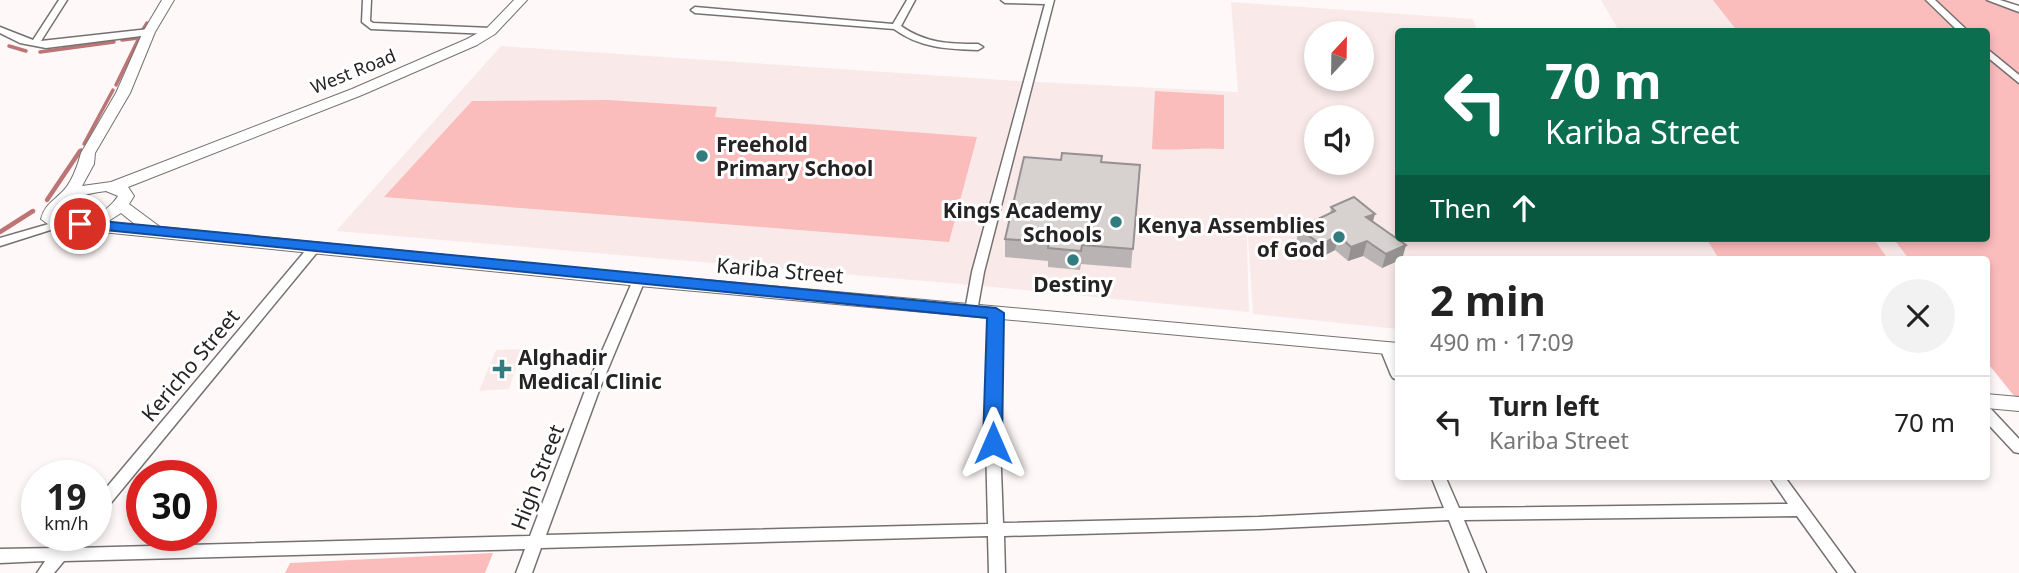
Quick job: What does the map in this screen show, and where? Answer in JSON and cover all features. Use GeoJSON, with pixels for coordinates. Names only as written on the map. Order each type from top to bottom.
{"type":"FeatureCollection","features":[{"type":"Feature","properties":{"kind":"street"},"geometry":{"type":"LineString","coordinates":[[34,44],[63,0]]}},
{"type":"Feature","properties":{"kind":"street"},"geometry":{"type":"LineString","coordinates":[[69,196],[88,153],[123,93],[149,32],[168,0]]}},
{"type":"Feature","properties":{"kind":"street"},"geometry":{"type":"LineString","coordinates":[[367,0],[366,22],[371,26],[491,31]]}},
{"type":"Feature","properties":{"kind":"street","name":"West Road"},"geometry":{"type":"LineString","coordinates":[[115,194],[187,159],[357,92],[472,42],[491,31],[521,0]]}},
{"type":"Feature","properties":{"kind":"street"},"geometry":{"type":"LineString","coordinates":[[897,27],[911,0]]}},
{"type":"Feature","properties":{"kind":"street"},"geometry":{"type":"LineString","coordinates":[[971,311],[978,272],[1050,1],[1005,0]]}},
{"type":"Feature","properties":{"kind":"street"},"geometry":{"type":"LineString","coordinates":[[1930,0],[1961,28]]}},
{"type":"Feature","properties":{"kind":"street"},"geometry":{"type":"LineString","coordinates":[[1991,0],[2019,9]]}},
{"type":"Feature","properties":{"kind":"street"},"geometry":{"type":"LineString","coordinates":[[695,10],[897,27],[910,38],[924,44],[978,47]]}},
{"type":"Feature","properties":{"kind":"street"},"geometry":{"type":"LineString","coordinates":[[0,30],[34,44],[70,43],[149,32]]}},
{"type":"Feature","properties":{"kind":"street"},"geometry":{"type":"LineString","coordinates":[[1990,55],[2019,80]]}},
{"type":"Feature","properties":{"kind":"street"},"geometry":{"type":"LineString","coordinates":[[83,168],[157,233]]}},
{"type":"Feature","properties":{"kind":"street"},"geometry":{"type":"LineString","coordinates":[[1,242],[54,219],[55,205],[69,196],[115,194]]}},
{"type":"Feature","properties":{"kind":"street"},"geometry":{"type":"LineString","coordinates":[[80,224],[103,216],[115,194]]}},
{"type":"Feature","properties":{"kind":"street","name":"Kariba Street"},"geometry":{"type":"LineString","coordinates":[[54,219],[157,233],[639,280],[1393,348]]}},
{"type":"Feature","properties":{"kind":"street","name":"Kericho Street"},"geometry":{"type":"LineString","coordinates":[[112,492],[315,247]]}},
{"type":"Feature","properties":{"kind":"street","name":"High Street"},"geometry":{"type":"LineString","coordinates":[[524,573],[593,388],[639,280]]}},
{"type":"Feature","properties":{"kind":"street"},"geometry":{"type":"LineString","coordinates":[[996,313],[993,443],[997,573]]}},
{"type":"Feature","properties":{"kind":"street"},"geometry":{"type":"LineString","coordinates":[[1990,401],[2019,404]]}},
{"type":"Feature","properties":{"kind":"street"},"geometry":{"type":"LineString","coordinates":[[1990,417],[2019,447]]}},
{"type":"Feature","properties":{"kind":"street"},"geometry":{"type":"LineString","coordinates":[[1440,480],[1478,573]]}},
{"type":"Feature","properties":{"kind":"street"},"geometry":{"type":"LineString","coordinates":[[1779,480],[1847,573]]}},
{"type":"Feature","properties":{"kind":"street"},"geometry":{"type":"LineString","coordinates":[[0,556],[534,544],[1259,523],[1453,514],[1801,510]]}},
{"type":"Feature","properties":{"kind":"street"},"geometry":{"type":"LineString","coordinates":[[45,573],[62,551]]}},
{"type":"Feature","properties":{"kind":"shaded area"},"geometry":{"type":"Polygon","coordinates":[[[1601,0],[1715,0],[1737,28],[1617,28],[1601,0]]]}},
{"type":"Feature","properties":{"kind":"shaded area"},"geometry":{"type":"Polygon","coordinates":[[[1713,0],[2001,0],[2019,6],[2019,402],[1990,366],[1990,256],[1907,256],[1896,242],[1990,242],[1990,28],[1735,28],[1713,0]]]}},
{"type":"Feature","properties":{"kind":"shaded area"},"geometry":{"type":"Polygon","coordinates":[[[1231,2],[1473,19],[1476,28],[1395,28],[1395,242],[1899,242],[1909,256],[1395,256],[1395,329],[1253,314],[1246,207],[1249,312],[972,285],[336,231],[501,46],[1018,81],[1238,92],[1231,2]]]}},
{"type":"Feature","properties":{"kind":"shaded area"},"geometry":{"type":"Polygon","coordinates":[[[1155,91],[1224,95],[1224,149],[1152,149],[1155,91]]]}},
{"type":"Feature","properties":{"kind":"shaded area"},"geometry":{"type":"Polygon","coordinates":[[[608,100],[717,107],[715,117],[977,137],[949,242],[384,197],[472,101],[608,100]]]}},
{"type":"Feature","properties":{"kind":"shaded area"},"geometry":{"type":"Polygon","coordinates":[[[1708,242],[1876,242],[1886,256],[1717,256],[1708,242]]]}},
{"type":"Feature","properties":{"kind":"shaded area","name":"Alghadir Medical Clinic"},"geometry":{"type":"Polygon","coordinates":[[[522,349],[509,389],[479,391],[496,350],[522,349]]]}},
{"type":"Feature","properties":{"kind":"shaded area"},"geometry":{"type":"Polygon","coordinates":[[[493,553],[485,573],[285,573],[290,563],[493,553]]]}},
{"type":"Feature","properties":{"kind":"building"},"geometry":{"type":"Polygon","coordinates":[[[1062,153],[1102,156],[1101,162],[1140,165],[1133,249],[1082,245],[1081,251],[1048,248],[1049,242],[1005,239],[1024,157],[1061,160],[1062,153]]]}},
{"type":"Feature","properties":{"kind":"building"},"geometry":{"type":"Polygon","coordinates":[[[1354,197],[1375,214],[1366,217],[1395,237],[1395,242],[1406,245],[1386,254],[1367,241],[1351,247],[1338,235],[1321,245],[1299,228],[1335,211],[1331,207],[1354,197]]]}},
{"type":"Feature","properties":{"kind":"waterway"},"geometry":{"type":"LineString","coordinates":[[142,31],[147,23]]}},
{"type":"Feature","properties":{"kind":"waterway"},"geometry":{"type":"LineString","coordinates":[[122,40],[138,38]]}},
{"type":"Feature","properties":{"kind":"waterway"},"geometry":{"type":"LineString","coordinates":[[116,85],[139,38]]}},
{"type":"Feature","properties":{"kind":"waterway"},"geometry":{"type":"LineString","coordinates":[[40,52],[114,42]]}},
{"type":"Feature","properties":{"kind":"waterway"},"geometry":{"type":"LineString","coordinates":[[9,46],[26,51]]}},
{"type":"Feature","properties":{"kind":"waterway"},"geometry":{"type":"LineString","coordinates":[[84,144],[113,90]]}},
{"type":"Feature","properties":{"kind":"waterway"},"geometry":{"type":"LineString","coordinates":[[47,200],[80,151]]}},
{"type":"Feature","properties":{"kind":"waterway"},"geometry":{"type":"LineString","coordinates":[[0,232],[33,211]]}},
{"type":"Feature","properties":{"kind":"place","name":"Freehold Primary School"},"geometry":{"type":"Point","coordinates":[702,156]}},
{"type":"Feature","properties":{"kind":"place","name":"Kings Academy Schools"},"geometry":{"type":"Point","coordinates":[1116,222]}},
{"type":"Feature","properties":{"kind":"place","name":"Kenya Assemblies of God"},"geometry":{"type":"Point","coordinates":[1339,237]}},
{"type":"Feature","properties":{"kind":"place","name":"Destiny"},"geometry":{"type":"Point","coordinates":[1073,260]}},
{"type":"Feature","properties":{"kind":"place","name":"Alghadir Medical Clinic"},"geometry":{"type":"Point","coordinates":[502,369]}},
{"type":"Feature","properties":{"kind":"route"},"geometry":{"type":"LineString","coordinates":[[80,224],[996,313],[993,443]]}}]}
